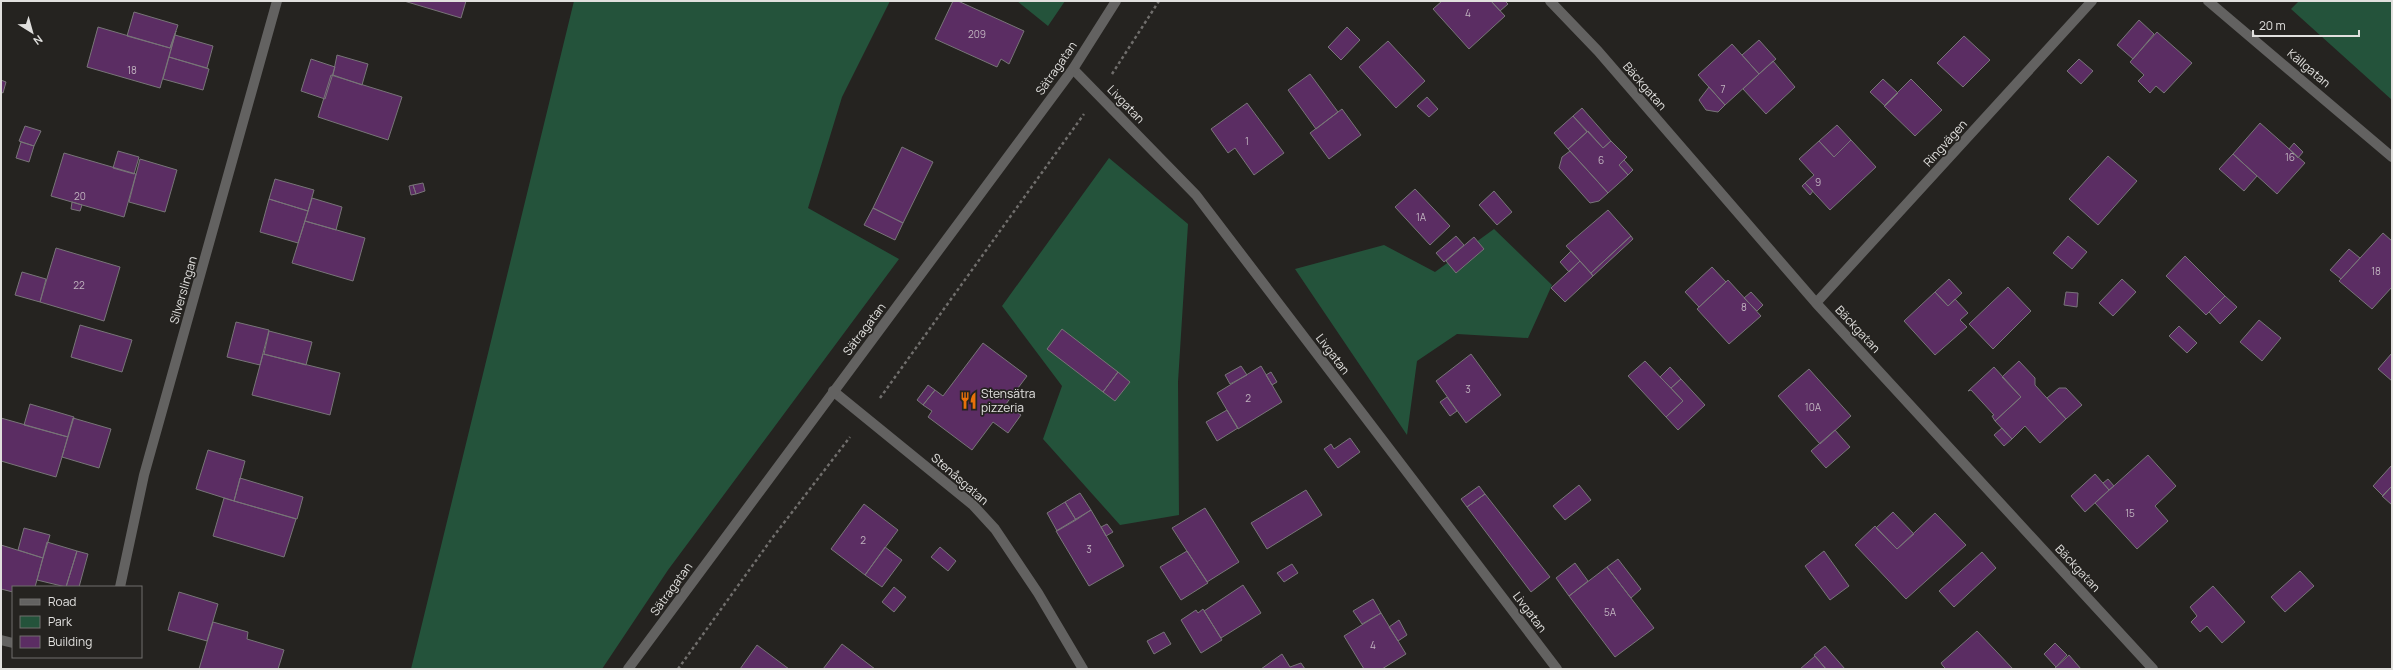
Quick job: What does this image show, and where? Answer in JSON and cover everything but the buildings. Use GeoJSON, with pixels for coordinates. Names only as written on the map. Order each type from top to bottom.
{"type":"FeatureCollection","features":[{"type":"Feature","properties":{"kind":"street","name":"Silverslingan"},"geometry":{"type":"LineString","coordinates":[[120,586],[144,475],[277,1]]}},
{"type":"Feature","properties":{"kind":"street","name":"Sätragatan"},"geometry":{"type":"LineString","coordinates":[[628,669],[1072,69],[1116,1]]}},
{"type":"Feature","properties":{"kind":"street","name":"Bäckgatan"},"geometry":{"type":"LineString","coordinates":[[1550,1],[1598,52],[1816,303],[2154,669]]}},
{"type":"Feature","properties":{"kind":"street","name":"Ringvägen"},"geometry":{"type":"LineString","coordinates":[[1816,303],[2092,1]]}},
{"type":"Feature","properties":{"kind":"street","name":"Källgatan"},"geometry":{"type":"LineString","coordinates":[[2208,1],[2330,102],[2392,157]]}},
{"type":"Feature","properties":{"kind":"street","name":"Livgatan"},"geometry":{"type":"LineString","coordinates":[[1072,69],[1196,195],[1557,669]]}},
{"type":"Feature","properties":{"kind":"street","name":"Stenåsgatan"},"geometry":{"type":"LineString","coordinates":[[833,391],[973,505],[995,529],[1038,593],[1083,669]]}},
{"type":"Feature","properties":{"kind":"street"},"geometry":{"type":"LineString","coordinates":[[1,640],[12,643]]}},
{"type":"Feature","properties":{"kind":"path"},"geometry":{"type":"LineString","coordinates":[[678,669],[772,536],[865,418],[1098,94],[1159,1]]}},
{"type":"Feature","properties":{"kind":"green space"},"geometry":{"type":"Polygon","coordinates":[[[574,1],[890,1],[842,97],[808,208],[899,259],[668,570],[602,669],[411,669],[574,1]]]}},
{"type":"Feature","properties":{"kind":"green space"},"geometry":{"type":"Polygon","coordinates":[[[1017,1],[1065,1],[1048,26],[1017,1]]]}},
{"type":"Feature","properties":{"kind":"green space"},"geometry":{"type":"Polygon","coordinates":[[[2299,1],[2392,1],[2392,100],[2291,9],[2299,1]]]}},
{"type":"Feature","properties":{"kind":"green space"},"geometry":{"type":"Polygon","coordinates":[[[1109,158],[1188,224],[1178,382],[1179,515],[1120,525],[1043,439],[1062,386],[1002,306],[1109,158]]]}},
{"type":"Feature","properties":{"kind":"green space"},"geometry":{"type":"Polygon","coordinates":[[[1494,229],[1552,285],[1528,338],[1457,334],[1417,361],[1407,435],[1295,269],[1384,245],[1435,272],[1494,229]]]}},
{"type":"Feature","properties":{"kind":"place","name":"Stensätra pizzeria"},"geometry":{"type":"Point","coordinates":[968,400]}}]}
